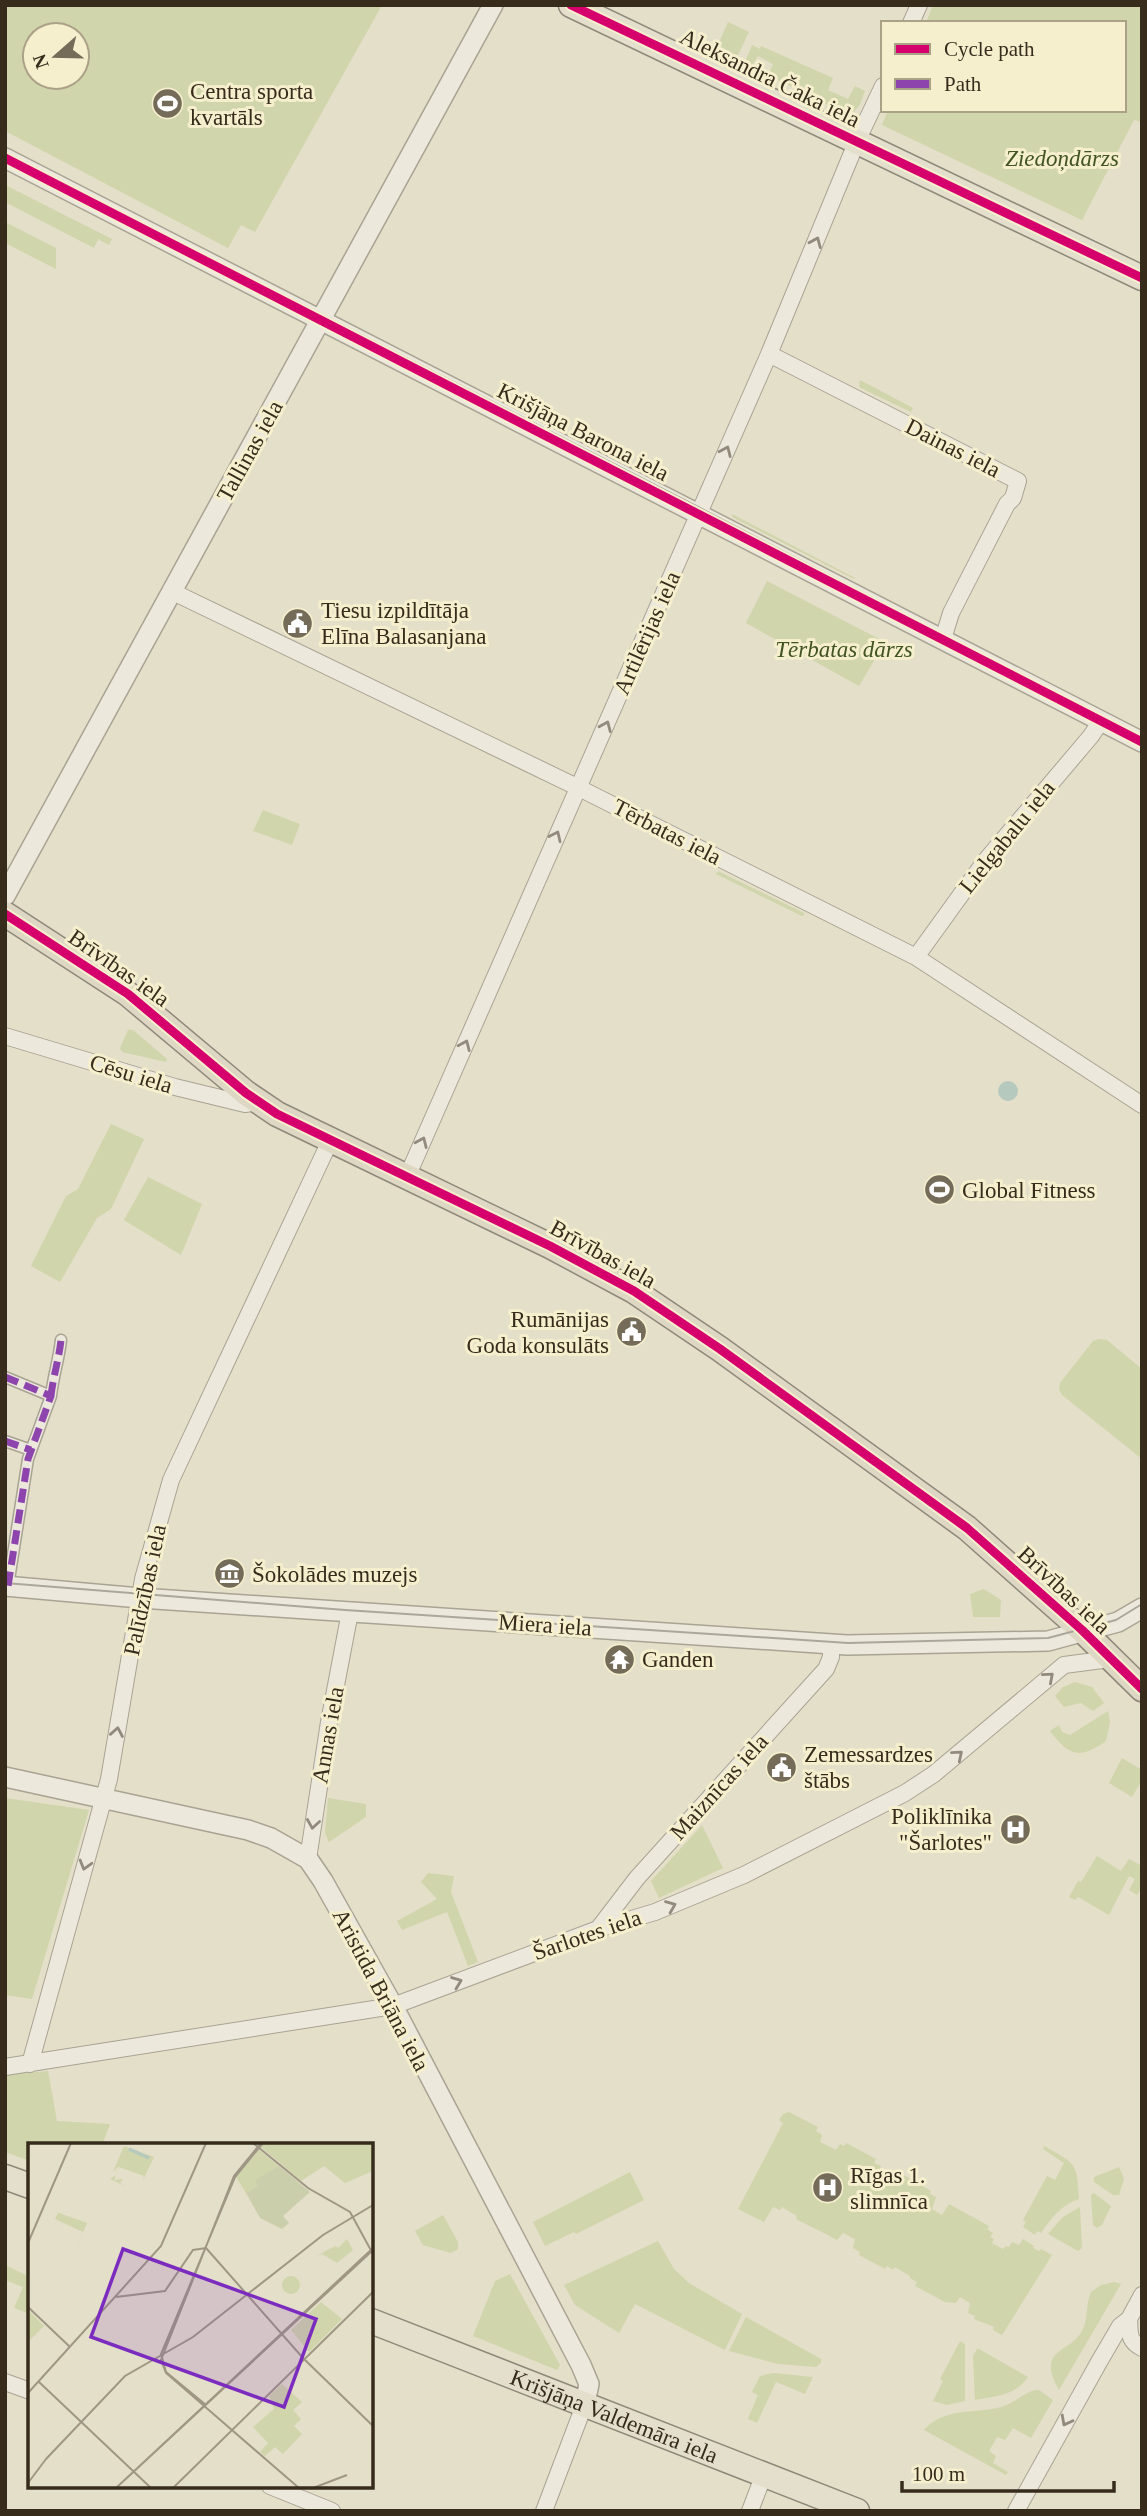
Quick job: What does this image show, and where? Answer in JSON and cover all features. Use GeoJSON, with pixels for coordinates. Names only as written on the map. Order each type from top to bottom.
{"type":"FeatureCollection","features":[{"type":"Feature","properties":{"kind":"highway","name":"Brīvības iela"},"geometry":{"type":"LineString","coordinates":[[5,914],[128,994],[258,1102],[330,1141],[556,1249],[644,1297],[967,1528],[1084,1632],[1142,1689]]}},
{"type":"Feature","properties":{"kind":"main road","name":"Aleksandra Čaka iela"},"geometry":{"type":"LineString","coordinates":[[571,5],[1142,278]]}},
{"type":"Feature","properties":{"kind":"main road"},"geometry":{"type":"LineString","coordinates":[[5,2176],[28,2185]]}},
{"type":"Feature","properties":{"kind":"main road","name":"Krišjāņa Valdemāra iela"},"geometry":{"type":"LineString","coordinates":[[373,2322],[857,2511]]}},
{"type":"Feature","properties":{"kind":"street","name":"Tallinas iela"},"geometry":{"type":"LineString","coordinates":[[5,896],[493,5]]}},
{"type":"Feature","properties":{"kind":"street"},"geometry":{"type":"LineString","coordinates":[[912,21],[919,5]]}},
{"type":"Feature","properties":{"kind":"street","name":"Artilērijas iela"},"geometry":{"type":"LineString","coordinates":[[407,1177],[769,354],[857,141],[881,90]]}},
{"type":"Feature","properties":{"kind":"street","name":"Krišjāņa Barona iela"},"geometry":{"type":"LineString","coordinates":[[5,158],[1142,742]]}},
{"type":"Feature","properties":{"kind":"street","name":"Dainas iela"},"geometry":{"type":"LineString","coordinates":[[769,354],[1018,481],[1013,498],[1007,504],[951,613],[943,639]]}},
{"type":"Feature","properties":{"kind":"street","name":"Tērbatas iela"},"geometry":{"type":"LineString","coordinates":[[173,592],[579,788],[916,957],[1142,1105]]}},
{"type":"Feature","properties":{"kind":"street","name":"Lielgabalu iela"},"geometry":{"type":"LineString","coordinates":[[916,957],[986,860],[1101,721]]}},
{"type":"Feature","properties":{"kind":"street","name":"Cēsu iela"},"geometry":{"type":"LineString","coordinates":[[5,1036],[175,1087],[245,1104],[258,1102]]}},
{"type":"Feature","properties":{"kind":"street","name":"Palīdzības iela"},"geometry":{"type":"LineString","coordinates":[[30,2064],[103,1799],[143,1579],[171,1480],[330,1141]]}},
{"type":"Feature","properties":{"kind":"street"},"geometry":{"type":"LineString","coordinates":[[7,1586],[28,1459],[51,1396],[53,1378],[60,1358],[61,1340]]}},
{"type":"Feature","properties":{"kind":"street"},"geometry":{"type":"LineString","coordinates":[[5,1377],[51,1396]]}},
{"type":"Feature","properties":{"kind":"street"},"geometry":{"type":"LineString","coordinates":[[5,1441],[31,1450]]}},
{"type":"Feature","properties":{"kind":"street","name":"Miera iela"},"geometry":{"type":"LineString","coordinates":[[7,1586],[140,1598],[831,1644],[1048,1641],[1118,1622],[1142,1608]]}},
{"type":"Feature","properties":{"kind":"street","name":"Annas iela"},"geometry":{"type":"LineString","coordinates":[[308,1859],[329,1722],[350,1612]]}},
{"type":"Feature","properties":{"kind":"street","name":"Maiznīcas iela"},"geometry":{"type":"LineString","coordinates":[[598,1929],[637,1878],[825,1669],[831,1657],[831,1644]]}},
{"type":"Feature","properties":{"kind":"street","name":"Šarlotes iela"},"geometry":{"type":"LineString","coordinates":[[5,2067],[393,2006],[598,1929],[655,1912],[744,1875],[900,1796],[944,1767],[1056,1670],[1072,1662],[1110,1660]]}},
{"type":"Feature","properties":{"kind":"street"},"geometry":{"type":"LineString","coordinates":[[5,1777],[248,1830],[271,1838],[308,1859]]}},
{"type":"Feature","properties":{"kind":"street","name":"Aristida Briāna iela"},"geometry":{"type":"LineString","coordinates":[[308,1859],[393,2006],[581,2365],[589,2384],[585,2403]]}},
{"type":"Feature","properties":{"kind":"street"},"geometry":{"type":"LineString","coordinates":[[1016,2511],[1120,2326],[1129,2319],[1142,2295]]}},
{"type":"Feature","properties":{"kind":"street"},"geometry":{"type":"LineString","coordinates":[[1129,2319],[1130,2339],[1133,2344],[1142,2348]]}},
{"type":"Feature","properties":{"kind":"street"},"geometry":{"type":"LineString","coordinates":[[5,2382],[28,2390]]}},
{"type":"Feature","properties":{"kind":"street"},"geometry":{"type":"LineString","coordinates":[[544,2511],[585,2403]]}},
{"type":"Feature","properties":{"kind":"street"},"geometry":{"type":"LineString","coordinates":[[750,2511],[764,2474]]}},
{"type":"Feature","properties":{"kind":"street"},"geometry":{"type":"LineString","coordinates":[[275,2488],[332,2511]]}},
{"type":"Feature","properties":{"kind":"green space","name":"Centra sporta kvartāls"},"geometry":{"type":"Polygon","coordinates":[[[5,5],[382,5],[255,232],[241,225],[228,248],[5,131],[5,5]]]}},
{"type":"Feature","properties":{"kind":"green space","name":"Ziedoņdārzs"},"geometry":{"type":"Polygon","coordinates":[[[933,5],[1142,5],[1142,122],[1134,120],[1082,220],[882,125],[887,112],[1126,112],[1126,21],[927,21],[933,5]]]}},
{"type":"Feature","properties":{"kind":"green space"},"geometry":{"type":"Polygon","coordinates":[[[728,22],[749,32],[736,59],[718,45],[728,22]]]}},
{"type":"Feature","properties":{"kind":"green space"},"geometry":{"type":"Polygon","coordinates":[[[752,45],[760,49],[761,46],[833,78],[828,90],[848,99],[855,86],[865,91],[858,107],[852,112],[843,113],[768,75],[773,64],[758,56],[751,67],[744,64],[752,45]]]}},
{"type":"Feature","properties":{"kind":"green space"},"geometry":{"type":"Polygon","coordinates":[[[5,185],[112,239],[109,245],[98,239],[94,248],[5,202],[5,185]]]}},
{"type":"Feature","properties":{"kind":"green space"},"geometry":{"type":"Polygon","coordinates":[[[5,222],[56,248],[56,269],[5,243],[5,222]]]}},
{"type":"Feature","properties":{"kind":"green space"},"geometry":{"type":"Polygon","coordinates":[[[860,380],[913,408],[911,412],[859,387],[860,380]]]}},
{"type":"Feature","properties":{"kind":"green space"},"geometry":{"type":"Polygon","coordinates":[[[732,514],[855,578],[732,517],[732,514]]]}},
{"type":"Feature","properties":{"kind":"green space","name":"Tērbatas dārzs"},"geometry":{"type":"Polygon","coordinates":[[[767,581],[885,642],[859,686],[746,623],[767,581]]]}},
{"type":"Feature","properties":{"kind":"green space"},"geometry":{"type":"Polygon","coordinates":[[[263,810],[300,824],[292,845],[253,831],[263,810]]]}},
{"type":"Feature","properties":{"kind":"green space"},"geometry":{"type":"Polygon","coordinates":[[[718,871],[804,913],[804,915],[716,874],[718,871]]]}},
{"type":"Feature","properties":{"kind":"green space"},"geometry":{"type":"Polygon","coordinates":[[[128,1030],[133,1030],[167,1059],[166,1062],[122,1052],[120,1048],[128,1030]]]}},
{"type":"Feature","properties":{"kind":"green space"},"geometry":{"type":"Polygon","coordinates":[[[111,1124],[144,1139],[111,1209],[97,1218],[60,1282],[31,1266],[66,1196],[78,1189],[111,1124]]]}},
{"type":"Feature","properties":{"kind":"green space"},"geometry":{"type":"Polygon","coordinates":[[[148,1177],[202,1204],[181,1255],[124,1220],[148,1177]]]}},
{"type":"Feature","properties":{"kind":"green space"},"geometry":{"type":"Polygon","coordinates":[[[1107,1340],[1142,1369],[1142,1459],[1062,1395],[1059,1389],[1060,1383],[1093,1341],[1107,1340]]]}},
{"type":"Feature","properties":{"kind":"green space"},"geometry":{"type":"Polygon","coordinates":[[[984,1589],[1001,1600],[1000,1617],[973,1617],[970,1594],[984,1589]]]}},
{"type":"Feature","properties":{"kind":"green space"},"geometry":{"type":"Polygon","coordinates":[[[1075,1682],[1092,1687],[1104,1703],[1093,1711],[1081,1703],[1064,1707],[1055,1696],[1063,1687],[1075,1682]]]}},
{"type":"Feature","properties":{"kind":"green space"},"geometry":{"type":"Polygon","coordinates":[[[1108,1711],[1110,1722],[1106,1741],[1089,1751],[1081,1753],[1069,1750],[1050,1731],[1059,1725],[1062,1732],[1070,1735],[1108,1711]]]}},
{"type":"Feature","properties":{"kind":"green space"},"geometry":{"type":"Polygon","coordinates":[[[1122,1758],[1142,1770],[1142,1780],[1132,1797],[1109,1783],[1122,1758]]]}},
{"type":"Feature","properties":{"kind":"green space"},"geometry":{"type":"Polygon","coordinates":[[[5,1798],[89,1810],[32,1999],[5,1995],[5,1798]]]}},
{"type":"Feature","properties":{"kind":"green space"},"geometry":{"type":"Polygon","coordinates":[[[328,1798],[366,1804],[366,1817],[329,1842],[325,1833],[328,1798]]]}},
{"type":"Feature","properties":{"kind":"green space"},"geometry":{"type":"Polygon","coordinates":[[[702,1825],[723,1868],[659,1898],[651,1881],[702,1825]]]}},
{"type":"Feature","properties":{"kind":"green space"},"geometry":{"type":"Polygon","coordinates":[[[1097,1856],[1121,1871],[1129,1859],[1142,1866],[1142,1887],[1137,1895],[1129,1890],[1135,1879],[1129,1876],[1109,1915],[1078,1897],[1075,1900],[1069,1897],[1097,1856]]]}},
{"type":"Feature","properties":{"kind":"green space"},"geometry":{"type":"Polygon","coordinates":[[[428,1873],[454,1876],[451,1892],[478,1962],[468,1966],[447,1912],[402,1930],[397,1921],[437,1899],[421,1882],[428,1873]]]}},
{"type":"Feature","properties":{"kind":"green space"},"geometry":{"type":"Polygon","coordinates":[[[48,2071],[57,2121],[110,2124],[103,2143],[28,2143],[28,2160],[5,2152],[5,2075],[48,2071]]]}},
{"type":"Feature","properties":{"kind":"green space"},"geometry":{"type":"Polygon","coordinates":[[[789,2112],[818,2127],[816,2131],[822,2135],[820,2142],[836,2150],[840,2144],[844,2146],[846,2143],[876,2159],[874,2163],[881,2166],[876,2179],[886,2184],[894,2174],[900,2177],[902,2174],[931,2191],[930,2194],[936,2197],[932,2209],[942,2215],[949,2204],[989,2226],[987,2229],[993,2233],[990,2237],[994,2239],[992,2243],[1003,2249],[1009,2247],[1012,2242],[1019,2245],[1023,2239],[1034,2246],[1033,2248],[1052,2255],[1002,2335],[993,2330],[994,2327],[974,2319],[975,2316],[968,2313],[970,2303],[960,2297],[956,2303],[945,2302],[915,2286],[917,2282],[895,2267],[893,2270],[887,2266],[885,2269],[859,2255],[860,2252],[853,2248],[855,2239],[843,2233],[837,2240],[796,2219],[797,2216],[782,2207],[780,2210],[773,2207],[764,2222],[738,2209],[783,2123],[779,2120],[783,2114],[789,2112]]]}},
{"type":"Feature","properties":{"kind":"green space"},"geometry":{"type":"Polygon","coordinates":[[[1044,2146],[1073,2165],[1079,2199],[1062,2208],[1041,2233],[1037,2231],[1035,2235],[1023,2227],[1026,2222],[1023,2220],[1047,2176],[1055,2180],[1064,2163],[1043,2149],[1044,2146]]]}},
{"type":"Feature","properties":{"kind":"green space"},"geometry":{"type":"Polygon","coordinates":[[[1119,2167],[1124,2179],[1119,2195],[1113,2195],[1094,2182],[1094,2177],[1119,2167]]]}},
{"type":"Feature","properties":{"kind":"green space"},"geometry":{"type":"Polygon","coordinates":[[[630,2172],[644,2200],[576,2234],[574,2232],[545,2246],[533,2222],[630,2172]]]}},
{"type":"Feature","properties":{"kind":"green space"},"geometry":{"type":"Polygon","coordinates":[[[1094,2193],[1111,2206],[1102,2225],[1097,2228],[1093,2225],[1091,2195],[1094,2193]]]}},
{"type":"Feature","properties":{"kind":"green space"},"geometry":{"type":"Polygon","coordinates":[[[1080,2207],[1082,2248],[1078,2251],[1048,2234],[1063,2217],[1080,2207]]]}},
{"type":"Feature","properties":{"kind":"green space"},"geometry":{"type":"Polygon","coordinates":[[[443,2215],[458,2242],[458,2249],[451,2253],[423,2245],[415,2231],[443,2215]]]}},
{"type":"Feature","properties":{"kind":"green space"},"geometry":{"type":"Polygon","coordinates":[[[658,2241],[674,2269],[689,2283],[742,2314],[725,2350],[635,2304],[619,2333],[575,2305],[564,2285],[658,2241]]]}},
{"type":"Feature","properties":{"kind":"green space"},"geometry":{"type":"Polygon","coordinates":[[[5,2265],[28,2276],[28,2313],[14,2308],[23,2287],[5,2280],[5,2265]]]}},
{"type":"Feature","properties":{"kind":"green space"},"geometry":{"type":"Polygon","coordinates":[[[510,2274],[560,2365],[557,2370],[473,2336],[495,2281],[510,2274]]]}},
{"type":"Feature","properties":{"kind":"green space"},"geometry":{"type":"Polygon","coordinates":[[[1114,2282],[1121,2284],[1059,2390],[1051,2366],[1053,2359],[1082,2331],[1091,2292],[1101,2285],[1114,2282]]]}},
{"type":"Feature","properties":{"kind":"green space"},"geometry":{"type":"Polygon","coordinates":[[[746,2317],[821,2359],[821,2363],[816,2367],[778,2364],[729,2351],[746,2317]]]}},
{"type":"Feature","properties":{"kind":"green space"},"geometry":{"type":"Polygon","coordinates":[[[960,2341],[965,2344],[965,2401],[947,2405],[933,2401],[943,2381],[940,2379],[960,2341]]]}},
{"type":"Feature","properties":{"kind":"green space"},"geometry":{"type":"Polygon","coordinates":[[[977,2349],[1028,2377],[1011,2392],[975,2400],[973,2356],[977,2349]]]}},
{"type":"Feature","properties":{"kind":"green space"},"geometry":{"type":"Polygon","coordinates":[[[773,2373],[813,2377],[805,2394],[776,2382],[757,2423],[748,2419],[758,2395],[752,2392],[760,2376],[773,2373]]]}},
{"type":"Feature","properties":{"kind":"green space"},"geometry":{"type":"Polygon","coordinates":[[[1035,2390],[1053,2400],[1031,2438],[1013,2428],[1005,2440],[997,2437],[989,2451],[996,2456],[993,2463],[1008,2472],[1006,2475],[924,2430],[950,2414],[1001,2407],[1035,2390]]]}},
{"type":"Feature","properties":{"kind":"shaded area"},"geometry":{"type":"Polygon","coordinates":[[[1004,1081],[1012,1081],[1018,1091],[1012,1101],[1004,1101],[998,1095],[998,1087],[1004,1081]]]}},
{"type":"Feature","properties":{"kind":"tram line"},"geometry":{"type":"LineString","coordinates":[[5,153],[700,508],[1142,738]]}},
{"type":"Feature","properties":{"kind":"tram line"},"geometry":{"type":"LineString","coordinates":[[5,1583],[345,1610],[848,1643],[1048,1638],[1116,1620],[1142,1604]]}},
{"type":"Feature","properties":{"kind":"marked path"},"geometry":{"type":"LineString","coordinates":[[51,1396],[61,1340]]}},
{"type":"Feature","properties":{"kind":"marked path"},"geometry":{"type":"LineString","coordinates":[[5,1377],[51,1396],[28,1459],[8,1586]]}},
{"type":"Feature","properties":{"kind":"marked path"},"geometry":{"type":"LineString","coordinates":[[5,1441],[31,1450]]}},
{"type":"Feature","properties":{"kind":"cycle path"},"geometry":{"type":"LineString","coordinates":[[571,5],[1142,278]]}},
{"type":"Feature","properties":{"kind":"cycle path"},"geometry":{"type":"LineString","coordinates":[[5,158],[1142,742]]}},
{"type":"Feature","properties":{"kind":"cycle path"},"geometry":{"type":"LineString","coordinates":[[5,914],[128,994],[246,1093],[277,1114],[550,1246],[634,1291],[720,1349],[967,1528],[1082,1630],[1142,1689]]}},
{"type":"Feature","properties":{"kind":"place","name":"Centra sporta kvartāls"},"geometry":{"type":"Point","coordinates":[167,104]}},
{"type":"Feature","properties":{"kind":"place","name":"Tiesu izpildītāja Elīna Balasanjana"},"geometry":{"type":"Point","coordinates":[298,623]}},
{"type":"Feature","properties":{"kind":"place","name":"Global Fitness"},"geometry":{"type":"Point","coordinates":[939,1190]}},
{"type":"Feature","properties":{"kind":"place","name":"Rumānijas Goda konsulāts"},"geometry":{"type":"Point","coordinates":[632,1332]}},
{"type":"Feature","properties":{"kind":"place","name":"Šokolādes muzejs"},"geometry":{"type":"Point","coordinates":[229,1574]}},
{"type":"Feature","properties":{"kind":"place","name":"Ganden"},"geometry":{"type":"Point","coordinates":[619,1659]}},
{"type":"Feature","properties":{"kind":"place","name":"Zemessardzes štābs"},"geometry":{"type":"Point","coordinates":[781,1767]}},
{"type":"Feature","properties":{"kind":"place","name":"Poliklīnika \"Šarlotes\""},"geometry":{"type":"Point","coordinates":[1015,1829]}},
{"type":"Feature","properties":{"kind":"place","name":"Rīgas 1. slimnīca"},"geometry":{"type":"Point","coordinates":[827,2188]}}]}
